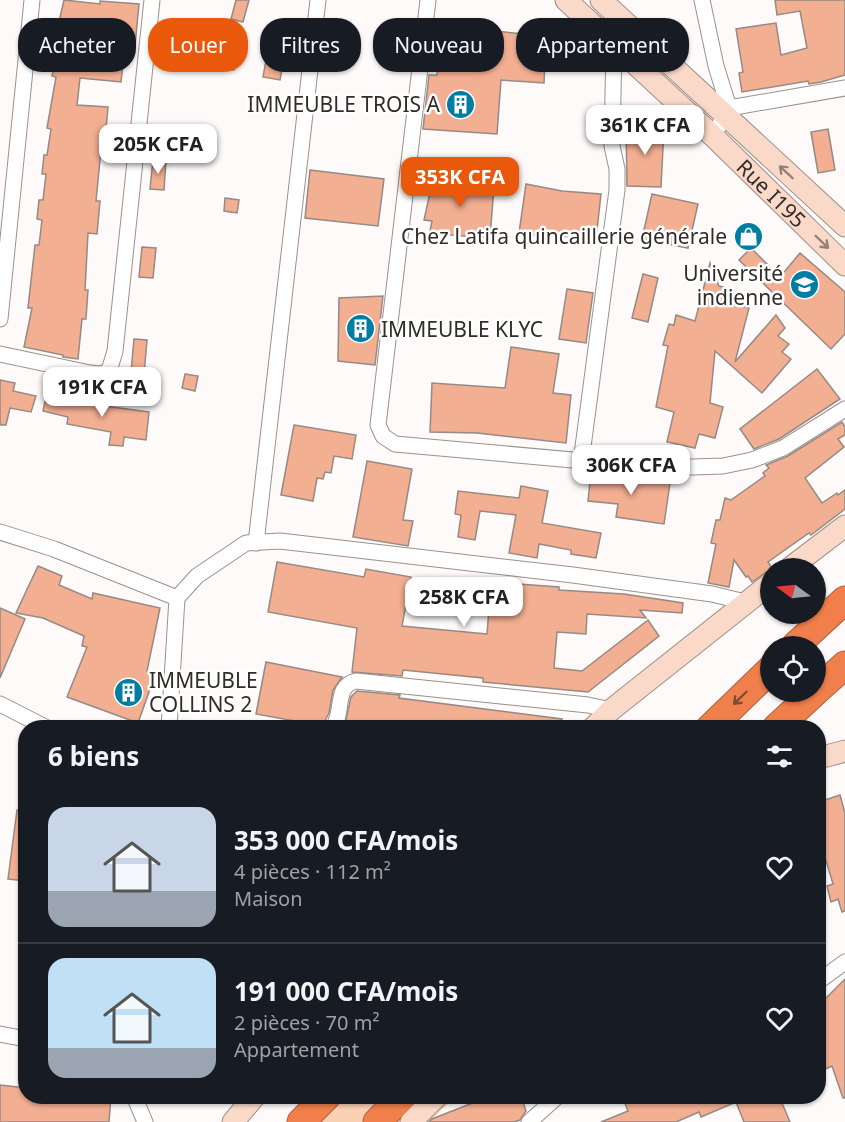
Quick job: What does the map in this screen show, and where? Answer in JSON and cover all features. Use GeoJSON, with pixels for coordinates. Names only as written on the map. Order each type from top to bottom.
{"type":"FeatureCollection","features":[{"type":"Feature","properties":{"kind":"highway"},"geometry":{"type":"LineString","coordinates":[[806,636],[845,600]]}},
{"type":"Feature","properties":{"kind":"highway"},"geometry":{"type":"LineString","coordinates":[[826,682],[845,665]]}},
{"type":"Feature","properties":{"kind":"highway"},"geometry":{"type":"LineString","coordinates":[[718,720],[760,680]]}},
{"type":"Feature","properties":{"kind":"highway"},"geometry":{"type":"LineString","coordinates":[[785,720],[804,702]]}},
{"type":"Feature","properties":{"kind":"highway"},"geometry":{"type":"LineString","coordinates":[[301,1122],[319,1104]]}},
{"type":"Feature","properties":{"kind":"highway"},"geometry":{"type":"LineString","coordinates":[[377,1122],[395,1104]]}},
{"type":"Feature","properties":{"kind":"main road","name":"Rue I195"},"geometry":{"type":"LineString","coordinates":[[566,0],[586,18]]}},
{"type":"Feature","properties":{"kind":"main road","name":"Rue I195"},"geometry":{"type":"LineString","coordinates":[[601,0],[727,112],[845,226]]}},
{"type":"Feature","properties":{"kind":"main road","name":"Rue I195"},"geometry":{"type":"LineString","coordinates":[[644,72],[845,265]]}},
{"type":"Feature","properties":{"kind":"main road"},"geometry":{"type":"LineString","coordinates":[[803,558],[845,526]]}},
{"type":"Feature","properties":{"kind":"main road"},"geometry":{"type":"LineString","coordinates":[[601,720],[760,591]]}},
{"type":"Feature","properties":{"kind":"main road"},"geometry":{"type":"LineString","coordinates":[[826,756],[845,751]]}},
{"type":"Feature","properties":{"kind":"main road"},"geometry":{"type":"LineString","coordinates":[[232,1122],[248,1104]]}},
{"type":"Feature","properties":{"kind":"main road"},"geometry":{"type":"LineString","coordinates":[[411,1122],[429,1104]]}},
{"type":"Feature","properties":{"kind":"street"},"geometry":{"type":"LineString","coordinates":[[0,320],[4,235],[32,0]]}},
{"type":"Feature","properties":{"kind":"street"},"geometry":{"type":"LineString","coordinates":[[0,354],[90,373],[100,374],[109,370],[114,351],[152,0]]}},
{"type":"Feature","properties":{"kind":"street"},"geometry":{"type":"LineString","coordinates":[[256,543],[318,0]]}},
{"type":"Feature","properties":{"kind":"street"},"geometry":{"type":"LineString","coordinates":[[428,0],[378,424],[383,436],[395,444],[581,462],[662,468],[723,466],[783,448],[845,408]]}},
{"type":"Feature","properties":{"kind":"street"},"geometry":{"type":"LineString","coordinates":[[702,0],[727,112],[713,136]]}},
{"type":"Feature","properties":{"kind":"street"},"geometry":{"type":"LineString","coordinates":[[581,462],[618,190],[617,169],[612,146],[613,72]]}},
{"type":"Feature","properties":{"kind":"street"},"geometry":{"type":"LineString","coordinates":[[727,112],[845,88]]}},
{"type":"Feature","properties":{"kind":"street"},"geometry":{"type":"LineString","coordinates":[[0,532],[54,549],[177,598]]}},
{"type":"Feature","properties":{"kind":"street"},"geometry":{"type":"LineString","coordinates":[[169,720],[177,598],[197,576],[246,543],[280,542],[573,575],[712,594],[745,602]]}},
{"type":"Feature","properties":{"kind":"street"},"geometry":{"type":"LineString","coordinates":[[338,720],[342,690],[348,683],[356,681],[588,705],[611,710]]}},
{"type":"Feature","properties":{"kind":"street"},"geometry":{"type":"LineString","coordinates":[[0,704],[31,720]]}},
{"type":"Feature","properties":{"kind":"street"},"geometry":{"type":"LineString","coordinates":[[826,976],[845,962]]}},
{"type":"Feature","properties":{"kind":"street"},"geometry":{"type":"LineString","coordinates":[[0,1034],[18,1037]]}},
{"type":"Feature","properties":{"kind":"street"},"geometry":{"type":"LineString","coordinates":[[137,1104],[145,1122]]}},
{"type":"Feature","properties":{"kind":"street"},"geometry":{"type":"LineString","coordinates":[[529,1122],[549,1104]]}},
{"type":"Feature","properties":{"kind":"shaded area"},"geometry":{"type":"Polygon","coordinates":[[[315,1104],[448,1104],[429,1122],[294,1122],[315,1104]]]}},
{"type":"Feature","properties":{"kind":"building"},"geometry":{"type":"Polygon","coordinates":[[[64,0],[100,4],[100,1],[139,4],[136,36],[136,18],[60,18],[64,0]]]}},
{"type":"Feature","properties":{"kind":"building"},"geometry":{"type":"Polygon","coordinates":[[[236,0],[249,0],[244,18],[231,18],[236,0]]]}},
{"type":"Feature","properties":{"kind":"building"},"geometry":{"type":"Polygon","coordinates":[[[775,0],[845,0],[845,75],[809,84],[808,81],[742,92],[739,73],[743,72],[736,29],[776,23],[781,55],[807,48],[800,11],[777,15],[775,0]]]}},
{"type":"Feature","properties":{"kind":"building","name":"IMMEUBLE TROIS A"},"geometry":{"type":"Polygon","coordinates":[[[504,32],[516,33],[516,72],[544,72],[544,83],[501,80],[497,134],[423,129],[429,75],[437,75],[437,72],[504,72],[504,32]]]}},
{"type":"Feature","properties":{"kind":"building"},"geometry":{"type":"Polygon","coordinates":[[[53,72],[122,72],[121,82],[80,78],[77,105],[108,107],[105,140],[102,139],[96,201],[100,201],[97,234],[88,233],[86,319],[82,319],[78,359],[24,347],[32,308],[28,308],[35,245],[39,245],[42,220],[37,219],[39,200],[43,200],[46,174],[42,174],[44,155],[47,155],[51,129],[47,128],[56,77],[52,76],[53,72]]]}},
{"type":"Feature","properties":{"kind":"building"},"geometry":{"type":"Polygon","coordinates":[[[264,72],[281,72],[280,80],[263,77],[264,72]]]}},
{"type":"Feature","properties":{"kind":"building"},"geometry":{"type":"Polygon","coordinates":[[[626,127],[664,128],[661,187],[627,186],[626,127]]]}},
{"type":"Feature","properties":{"kind":"building"},"geometry":{"type":"Polygon","coordinates":[[[828,129],[835,170],[818,173],[811,132],[828,129]]]}},
{"type":"Feature","properties":{"kind":"building"},"geometry":{"type":"Polygon","coordinates":[[[153,159],[166,160],[164,190],[150,189],[153,159]]]}},
{"type":"Feature","properties":{"kind":"building"},"geometry":{"type":"Polygon","coordinates":[[[310,170],[384,179],[378,226],[305,218],[310,170]]]}},
{"type":"Feature","properties":{"kind":"building"},"geometry":{"type":"Polygon","coordinates":[[[434,174],[466,181],[465,184],[494,187],[490,238],[430,231],[432,221],[424,220],[434,174]]]}},
{"type":"Feature","properties":{"kind":"building"},"geometry":{"type":"Polygon","coordinates":[[[526,184],[562,191],[601,194],[596,239],[549,235],[549,238],[519,233],[526,184]]]}},
{"type":"Feature","properties":{"kind":"building"},"geometry":{"type":"Polygon","coordinates":[[[652,194],[698,204],[688,248],[642,239],[652,194]]]}},
{"type":"Feature","properties":{"kind":"building"},"geometry":{"type":"Polygon","coordinates":[[[225,198],[239,200],[237,213],[224,211],[225,198]]]}},
{"type":"Feature","properties":{"kind":"building"},"geometry":{"type":"Polygon","coordinates":[[[142,247],[156,248],[153,278],[139,277],[142,247]]]}},
{"type":"Feature","properties":{"kind":"building"},"geometry":{"type":"Polygon","coordinates":[[[751,248],[780,277],[800,253],[845,292],[845,334],[831,349],[739,260],[751,248]]]}},
{"type":"Feature","properties":{"kind":"building"},"geometry":{"type":"Polygon","coordinates":[[[710,263],[719,286],[732,289],[730,296],[738,298],[736,304],[749,308],[735,362],[776,315],[785,328],[778,336],[789,344],[782,352],[791,359],[762,393],[715,351],[710,403],[723,407],[715,438],[699,434],[695,448],[667,442],[674,412],[656,407],[668,346],[663,345],[669,324],[674,325],[676,315],[695,321],[710,263]]]}},
{"type":"Feature","properties":{"kind":"building"},"geometry":{"type":"Polygon","coordinates":[[[643,274],[658,278],[648,322],[632,318],[643,274]]]}},
{"type":"Feature","properties":{"kind":"building"},"geometry":{"type":"Polygon","coordinates":[[[567,289],[593,293],[586,343],[559,339],[567,289]]]}},
{"type":"Feature","properties":{"kind":"building","name":"IMMEUBLE KLYC"},"geometry":{"type":"Polygon","coordinates":[[[383,296],[375,365],[338,361],[339,298],[383,296]]]}},
{"type":"Feature","properties":{"kind":"building"},"geometry":{"type":"Polygon","coordinates":[[[134,339],[147,340],[144,374],[131,372],[134,339]]]}},
{"type":"Feature","properties":{"kind":"building"},"geometry":{"type":"Polygon","coordinates":[[[511,347],[559,354],[553,393],[571,395],[566,443],[477,433],[430,432],[432,383],[505,388],[511,347]]]}},
{"type":"Feature","properties":{"kind":"building"},"geometry":{"type":"Polygon","coordinates":[[[817,369],[840,399],[779,439],[754,449],[740,429],[817,369]]]}},
{"type":"Feature","properties":{"kind":"building"},"geometry":{"type":"Polygon","coordinates":[[[185,374],[198,376],[195,391],[182,388],[185,374]]]}},
{"type":"Feature","properties":{"kind":"building"},"geometry":{"type":"Polygon","coordinates":[[[0,380],[15,383],[13,391],[36,396],[31,412],[10,408],[6,425],[0,425],[0,380]]]}},
{"type":"Feature","properties":{"kind":"building"},"geometry":{"type":"Polygon","coordinates":[[[72,397],[105,403],[105,406],[149,412],[146,440],[124,437],[123,446],[109,445],[111,432],[67,424],[68,417],[43,411],[46,398],[71,404],[72,397]]]}},
{"type":"Feature","properties":{"kind":"building"},"geometry":{"type":"Polygon","coordinates":[[[842,422],[845,435],[838,439],[844,447],[805,478],[822,503],[845,490],[845,509],[811,535],[809,533],[774,558],[760,558],[760,576],[752,582],[734,560],[729,587],[708,583],[716,544],[711,543],[716,520],[720,520],[725,498],[731,500],[765,476],[763,473],[769,468],[766,465],[788,456],[842,422]]]}},
{"type":"Feature","properties":{"kind":"building"},"geometry":{"type":"Polygon","coordinates":[[[294,425],[356,435],[352,459],[334,456],[331,473],[325,472],[323,479],[317,478],[313,501],[281,495],[294,425]]]}},
{"type":"Feature","properties":{"kind":"building"},"geometry":{"type":"Polygon","coordinates":[[[367,461],[412,469],[403,520],[413,521],[408,546],[353,537],[367,461]]]}},
{"type":"Feature","properties":{"kind":"building"},"geometry":{"type":"Polygon","coordinates":[[[591,471],[670,483],[664,524],[616,517],[618,504],[588,501],[591,471]]]}},
{"type":"Feature","properties":{"kind":"building"},"geometry":{"type":"Polygon","coordinates":[[[521,486],[548,491],[542,523],[601,533],[596,558],[571,554],[571,550],[539,544],[537,558],[509,553],[516,515],[480,511],[475,540],[458,537],[461,515],[455,514],[458,491],[519,498],[521,486]]]}},
{"type":"Feature","properties":{"kind":"building"},"geometry":{"type":"Polygon","coordinates":[[[277,562],[364,577],[366,569],[411,577],[402,626],[487,634],[491,582],[559,587],[559,590],[624,594],[683,603],[682,613],[640,610],[646,618],[587,614],[586,634],[557,632],[554,668],[582,671],[648,620],[659,636],[588,692],[483,682],[483,678],[403,670],[402,676],[352,672],[357,628],[268,612],[277,562]]]}},
{"type":"Feature","properties":{"kind":"building"},"geometry":{"type":"Polygon","coordinates":[[[38,566],[62,576],[59,585],[92,599],[93,593],[160,608],[147,671],[155,675],[139,720],[130,720],[67,697],[87,647],[82,646],[84,636],[43,618],[16,613],[38,566]]]}},
{"type":"Feature","properties":{"kind":"building"},"geometry":{"type":"Polygon","coordinates":[[[0,608],[25,619],[0,678],[0,608]]]}},
{"type":"Feature","properties":{"kind":"building"},"geometry":{"type":"Polygon","coordinates":[[[266,662],[342,677],[333,690],[329,713],[325,720],[289,720],[256,714],[266,662]]]}},
{"type":"Feature","properties":{"kind":"building"},"geometry":{"type":"Polygon","coordinates":[[[357,691],[400,695],[399,698],[562,720],[346,720],[351,697],[357,691]]]}},
{"type":"Feature","properties":{"kind":"building"},"geometry":{"type":"Polygon","coordinates":[[[840,795],[845,813],[845,911],[842,912],[838,899],[831,902],[827,886],[833,884],[826,861],[826,800],[840,795]]]}},
{"type":"Feature","properties":{"kind":"building"},"geometry":{"type":"Polygon","coordinates":[[[17,810],[18,810],[18,880],[8,879],[17,810]]]}},
{"type":"Feature","properties":{"kind":"building"},"geometry":{"type":"Polygon","coordinates":[[[845,979],[845,1098],[843,1098],[832,1066],[826,1069],[826,998],[845,979]]]}},
{"type":"Feature","properties":{"kind":"building"},"geometry":{"type":"Polygon","coordinates":[[[0,1085],[18,1087],[18,1104],[110,1104],[109,1122],[0,1122],[0,1085]]]}},
{"type":"Feature","properties":{"kind":"building"},"geometry":{"type":"Polygon","coordinates":[[[470,1104],[524,1104],[526,1111],[520,1120],[514,1122],[429,1122],[470,1104]]]}},
{"type":"Feature","properties":{"kind":"building"},"geometry":{"type":"Polygon","coordinates":[[[625,1104],[731,1104],[701,1117],[699,1112],[676,1122],[601,1122],[628,1111],[625,1104]]]}},
{"type":"Feature","properties":{"kind":"building"},"geometry":{"type":"Polygon","coordinates":[[[737,1104],[782,1104],[790,1122],[744,1122],[737,1104]]]}},
{"type":"Feature","properties":{"kind":"place","name":"IMMEUBLE TROIS A"},"geometry":{"type":"Point","coordinates":[461,104]}},
{"type":"Feature","properties":{"kind":"place","name":"Chez Latifa quincaillerie générale"},"geometry":{"type":"Point","coordinates":[748,236]}},
{"type":"Feature","properties":{"kind":"place","name":"Université indienne"},"geometry":{"type":"Point","coordinates":[804,285]}},
{"type":"Feature","properties":{"kind":"place","name":"IMMEUBLE KLYC"},"geometry":{"type":"Point","coordinates":[360,329]}},
{"type":"Feature","properties":{"kind":"place","name":"IMMEUBLE COLLINS 2"},"geometry":{"type":"Point","coordinates":[128,692]}}]}
